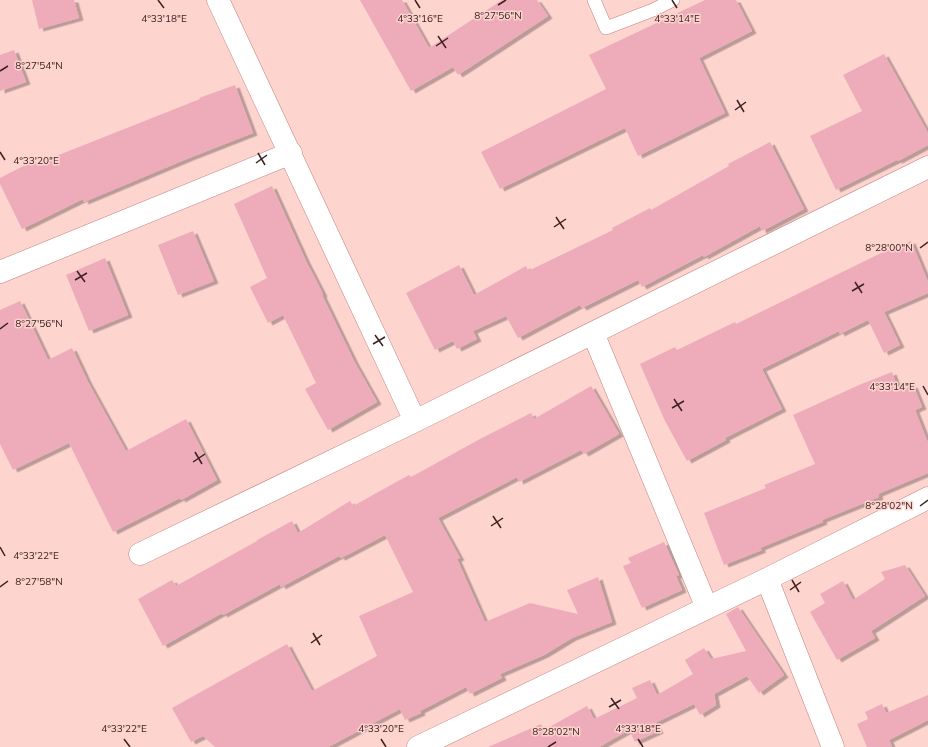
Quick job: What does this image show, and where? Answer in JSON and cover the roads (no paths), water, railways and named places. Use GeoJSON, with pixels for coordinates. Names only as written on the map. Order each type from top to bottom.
{"type":"FeatureCollection","features":[{"type":"Feature","properties":{"kind":"street"},"geometry":{"type":"LineString","coordinates":[[218,0],[291,153],[415,421]]}},
{"type":"Feature","properties":{"kind":"street"},"geometry":{"type":"LineString","coordinates":[[0,272],[291,153]]}},
{"type":"Feature","properties":{"kind":"street"},"geometry":{"type":"LineString","coordinates":[[140,554],[415,421],[928,167]]}},
{"type":"Feature","properties":{"kind":"street"},"geometry":{"type":"LineString","coordinates":[[592,333],[707,608]]}},
{"type":"Feature","properties":{"kind":"street"},"geometry":{"type":"LineString","coordinates":[[418,747],[767,579],[928,498]]}},
{"type":"Feature","properties":{"kind":"street"},"geometry":{"type":"LineString","coordinates":[[767,579],[833,747]]}},
{"type":"Feature","properties":{"kind":"lane"},"geometry":{"type":"LineString","coordinates":[[594,0],[606,28],[653,10],[673,0]]}}]}
